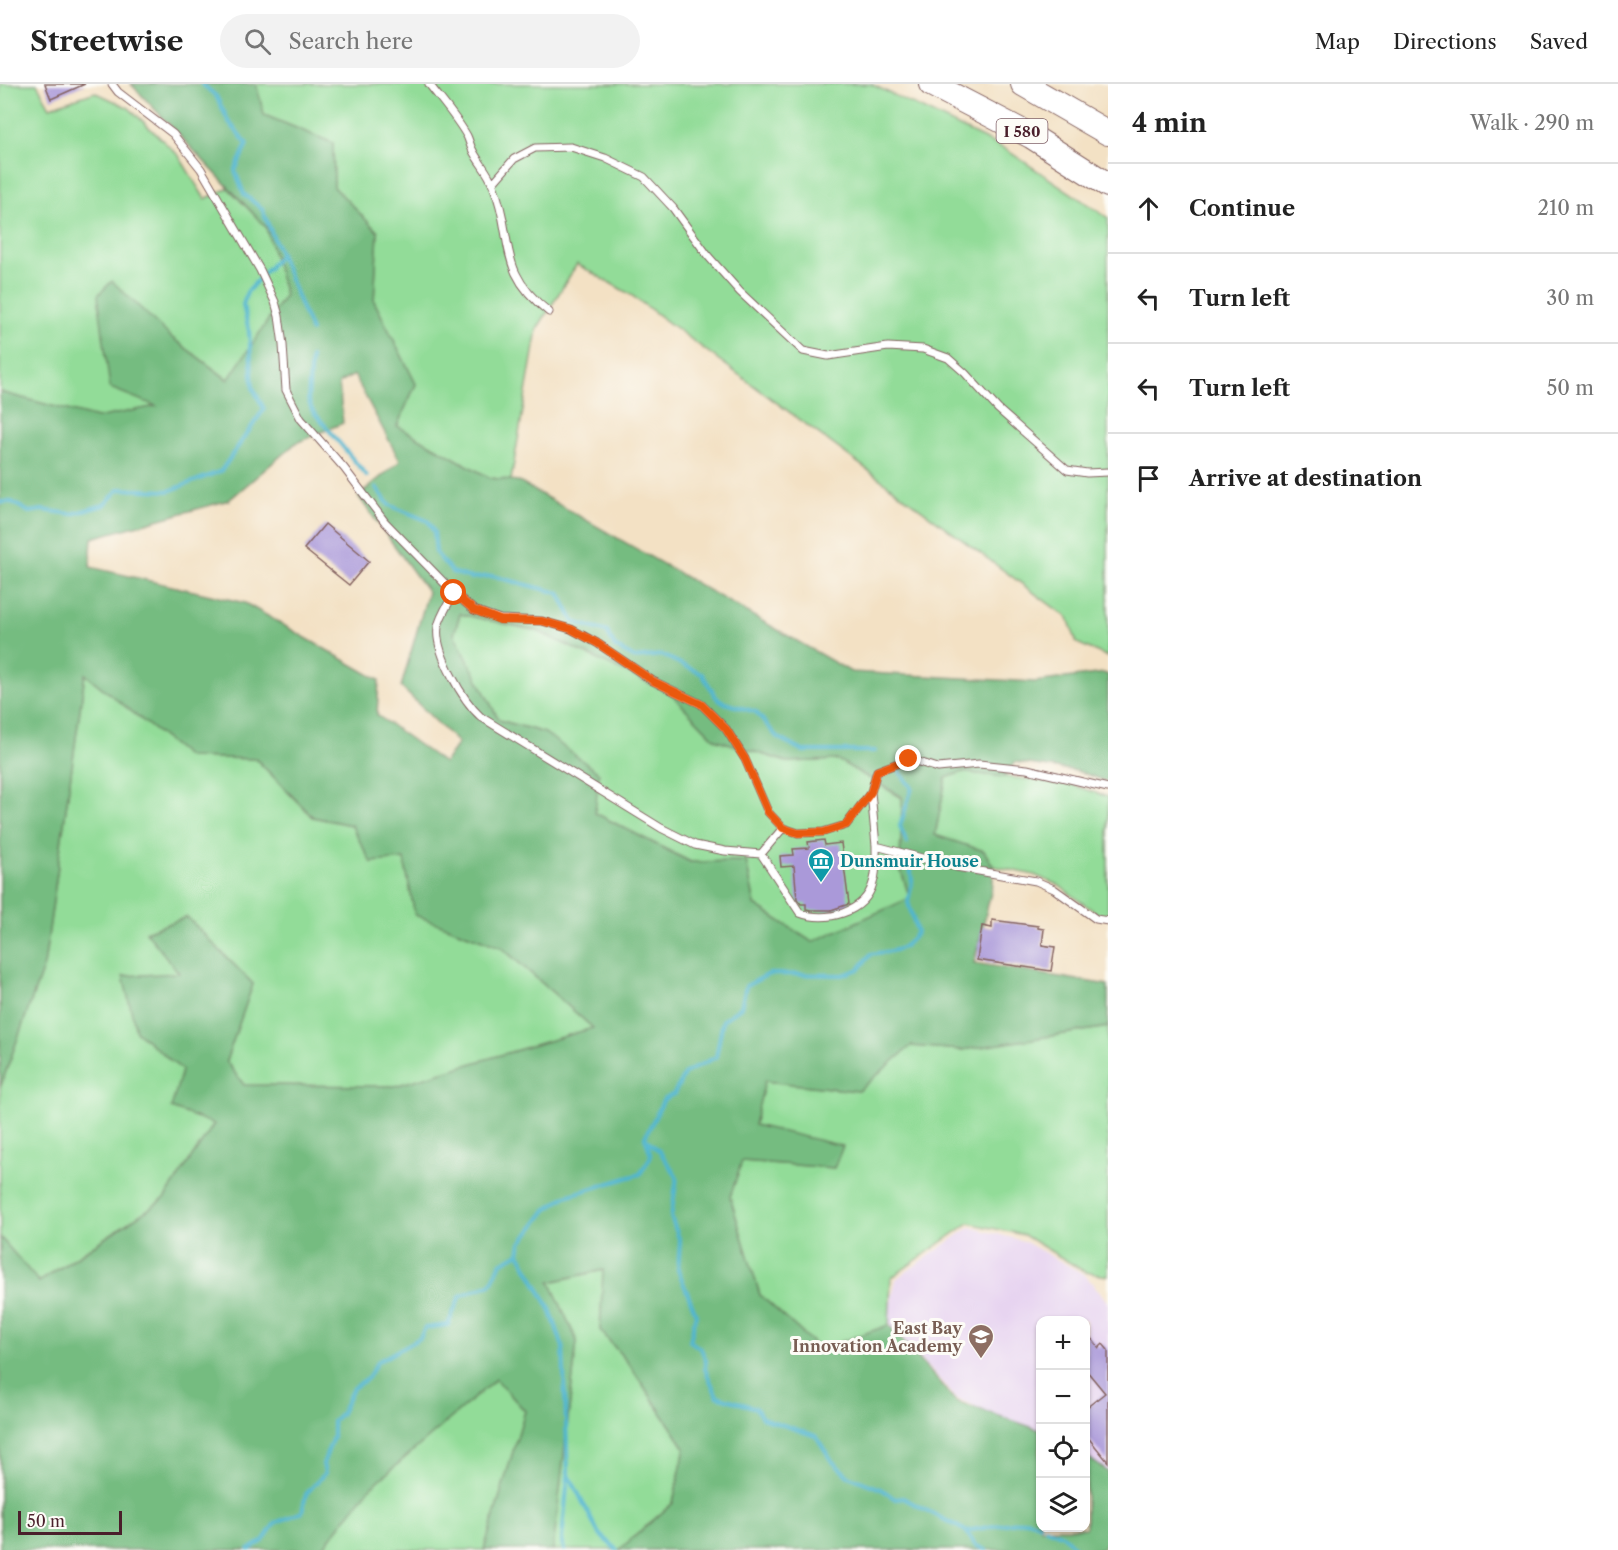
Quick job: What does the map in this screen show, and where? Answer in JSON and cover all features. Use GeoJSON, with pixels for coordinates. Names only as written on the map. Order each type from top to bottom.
{"type":"FeatureCollection","features":[{"type":"Feature","properties":{"kind":"highway","name":"I 580"},"geometry":{"type":"LineString","coordinates":[[932,84],[1031,136],[1108,185]]}},
{"type":"Feature","properties":{"kind":"highway","name":"I 580"},"geometry":{"type":"LineString","coordinates":[[1023,84],[1108,133]]}},
{"type":"Feature","properties":{"kind":"lane"},"geometry":{"type":"LineString","coordinates":[[112,84],[118,92],[173,134],[201,169],[260,270],[279,316],[286,390],[301,419],[345,468],[385,522],[454,593],[474,610],[500,620],[542,621],[571,629],[597,643],[653,681],[701,704],[726,729],[745,759],[768,812],[783,828],[798,833],[824,832],[846,825],[871,792],[877,771],[909,759],[938,768],[979,764],[1027,769],[1108,788]]}},
{"type":"Feature","properties":{"kind":"lane"},"geometry":{"type":"LineString","coordinates":[[429,84],[467,136],[472,150],[493,183],[515,274],[529,294],[549,312]]}},
{"type":"Feature","properties":{"kind":"lane"},"geometry":{"type":"LineString","coordinates":[[493,183],[514,159],[534,148],[571,147],[605,158],[644,177],[673,208],[708,256],[740,292],[803,351],[828,356],[888,347],[923,349],[948,358],[998,409],[1067,470],[1087,473],[1108,472]]}},
{"type":"Feature","properties":{"kind":"lane"},"geometry":{"type":"LineString","coordinates":[[454,593],[438,626],[438,644],[460,694],[480,717],[661,828],[695,845],[725,851],[761,854]]}},
{"type":"Feature","properties":{"kind":"lane"},"geometry":{"type":"LineString","coordinates":[[761,854],[800,913],[810,917],[829,916],[855,908],[868,896],[873,884],[876,846],[871,792]]}},
{"type":"Feature","properties":{"kind":"lane"},"geometry":{"type":"LineString","coordinates":[[761,854],[783,828]]}},
{"type":"Feature","properties":{"kind":"lane"},"geometry":{"type":"LineString","coordinates":[[876,846],[956,867],[1036,880],[1054,889],[1096,919],[1108,921]]}},
{"type":"Feature","properties":{"kind":"shaded area","name":"East Bay Innovation Academy"},"geometry":{"type":"Polygon","coordinates":[[[970,1227],[1024,1241],[1085,1275],[1108,1302],[1108,1500],[1090,1483],[1090,1316],[1036,1316],[1036,1432],[956,1398],[887,1321],[896,1279],[970,1227]]]}},
{"type":"Feature","properties":{"kind":"green space"},"geometry":{"type":"Polygon","coordinates":[[[0,84],[37,84],[50,107],[95,92],[129,108],[179,156],[205,199],[228,188],[266,227],[285,295],[229,380],[171,337],[158,406],[97,418],[0,392],[0,84]]]}},
{"type":"Feature","properties":{"kind":"green space"},"geometry":{"type":"Polygon","coordinates":[[[131,84],[256,84],[264,115],[333,143],[334,187],[378,232],[374,301],[416,384],[397,426],[490,478],[518,481],[851,672],[1035,682],[1104,673],[1108,675],[1108,782],[1077,771],[1015,762],[1004,777],[962,772],[946,778],[935,835],[984,851],[993,866],[993,884],[974,963],[1108,985],[1108,1027],[962,1050],[911,1046],[858,1091],[765,1081],[754,1125],[843,1146],[834,1168],[742,1161],[730,1197],[760,1295],[820,1349],[889,1325],[956,1401],[1036,1429],[1036,1532],[1090,1532],[1090,1459],[1108,1472],[1108,1538],[1102,1550],[619,1550],[673,1503],[685,1448],[629,1364],[600,1330],[603,1270],[550,1282],[577,1341],[553,1550],[484,1550],[525,1411],[496,1379],[369,1489],[321,1550],[0,1550],[0,1237],[39,1282],[164,1199],[214,1124],[171,1108],[182,1070],[136,1031],[123,976],[179,973],[146,932],[187,917],[253,984],[226,1061],[244,1085],[395,1086],[593,1028],[501,947],[415,915],[404,859],[371,862],[351,825],[313,817],[256,759],[188,757],[85,674],[44,965],[0,1088],[0,392],[97,418],[156,406],[110,388],[98,295],[112,281],[171,337],[228,380],[285,295],[266,227],[131,84]],[[354,375],[339,383],[343,423],[296,443],[229,500],[92,538],[90,567],[245,603],[379,680],[377,715],[444,763],[458,743],[401,687],[428,592],[358,496],[400,461],[354,375]],[[460,614],[454,634],[499,720],[545,733],[599,773],[595,813],[690,862],[746,861],[755,905],[812,942],[910,898],[900,868],[902,797],[838,760],[787,762],[715,739],[670,693],[537,631],[460,614]]]}},
{"type":"Feature","properties":{"kind":"green space"},"geometry":{"type":"Polygon","coordinates":[[[256,84],[871,84],[1005,149],[1108,218],[1108,657],[1077,643],[1068,618],[631,295],[577,264],[537,329],[511,480],[490,478],[397,426],[416,384],[374,301],[378,232],[334,187],[333,143],[264,115],[256,84]]]}},
{"type":"Feature","properties":{"kind":"green space"},"geometry":{"type":"Polygon","coordinates":[[[460,614],[537,631],[670,693],[715,739],[786,762],[838,760],[902,798],[900,868],[910,899],[812,942],[755,905],[746,861],[691,862],[595,813],[545,733],[499,720],[454,634],[460,614]]]}},
{"type":"Feature","properties":{"kind":"green space"},"geometry":{"type":"Polygon","coordinates":[[[85,674],[188,757],[256,759],[312,817],[351,825],[371,862],[404,859],[415,915],[501,947],[593,1028],[395,1086],[244,1085],[226,1061],[253,984],[187,917],[147,931],[180,974],[136,1031],[182,1070],[215,1123],[164,1199],[38,1282],[0,1237],[0,1088],[44,965],[85,674]]]}},
{"type":"Feature","properties":{"kind":"green space"},"geometry":{"type":"Polygon","coordinates":[[[962,772],[1070,784],[1108,797],[1108,916],[1102,917],[1058,885],[1034,875],[993,866],[984,851],[935,836],[946,778],[962,772]]]}},
{"type":"Feature","properties":{"kind":"green space"},"geometry":{"type":"Polygon","coordinates":[[[1108,1027],[1108,1276],[1085,1272],[1024,1235],[969,1223],[891,1278],[889,1325],[820,1349],[760,1295],[730,1197],[742,1161],[834,1168],[842,1147],[754,1125],[764,1081],[858,1091],[911,1046],[962,1050],[1108,1027]]]}},
{"type":"Feature","properties":{"kind":"green space"},"geometry":{"type":"Polygon","coordinates":[[[604,1270],[600,1330],[629,1364],[685,1448],[673,1503],[619,1550],[553,1550],[577,1341],[550,1282],[604,1270]]]}},
{"type":"Feature","properties":{"kind":"green space"},"geometry":{"type":"Polygon","coordinates":[[[496,1379],[525,1411],[484,1550],[321,1550],[369,1489],[496,1379]]]}},
{"type":"Feature","properties":{"kind":"building"},"geometry":{"type":"Polygon","coordinates":[[[45,84],[85,84],[51,99],[45,84]]]}},
{"type":"Feature","properties":{"kind":"building"},"geometry":{"type":"Polygon","coordinates":[[[325,524],[369,561],[349,585],[304,549],[325,524]]]}},
{"type":"Feature","properties":{"kind":"building","name":"Dunsmuir House"},"geometry":{"type":"Polygon","coordinates":[[[824,840],[825,845],[841,843],[849,904],[831,910],[806,909],[806,904],[801,904],[797,899],[794,866],[781,867],[780,856],[794,855],[793,849],[809,848],[808,842],[824,840]]]}},
{"type":"Feature","properties":{"kind":"building"},"geometry":{"type":"Polygon","coordinates":[[[992,920],[1038,926],[1044,929],[1042,945],[1055,947],[1051,971],[977,960],[982,926],[992,928],[992,920]]]}},
{"type":"Feature","properties":{"kind":"building"},"geometry":{"type":"Polygon","coordinates":[[[1090,1337],[1099,1348],[1103,1344],[1108,1350],[1108,1462],[1090,1440],[1090,1405],[1105,1393],[1090,1375],[1090,1337]]]}},
{"type":"Feature","properties":{"kind":"waterway"},"geometry":{"type":"LineString","coordinates":[[202,84],[216,96],[229,122],[247,144],[235,171],[244,194],[262,209],[311,331]]}},
{"type":"Feature","properties":{"kind":"waterway"},"geometry":{"type":"LineString","coordinates":[[0,502],[12,502],[29,512],[42,510],[72,514],[104,505],[119,489],[169,491],[221,471],[264,409],[253,388],[249,331],[243,305],[247,292],[281,254]]}},
{"type":"Feature","properties":{"kind":"waterway"},"geometry":{"type":"LineString","coordinates":[[311,357],[308,399],[312,410],[367,476]]}},
{"type":"Feature","properties":{"kind":"waterway"},"geometry":{"type":"LineString","coordinates":[[376,487],[389,505],[428,521],[434,532],[436,553],[452,572],[471,578],[492,576],[559,593],[574,622],[607,632],[615,647],[635,658],[662,655],[702,674],[716,697],[725,703],[756,712],[777,737],[803,751],[875,751]]}},
{"type":"Feature","properties":{"kind":"waterway"},"geometry":{"type":"LineString","coordinates":[[900,772],[912,788],[900,826],[907,843]]}},
{"type":"Feature","properties":{"kind":"waterway"},"geometry":{"type":"LineString","coordinates":[[249,1550],[263,1541],[275,1523],[302,1512],[306,1494],[325,1473],[323,1464],[333,1437],[333,1421],[341,1413],[353,1388],[368,1378],[377,1362],[420,1338],[425,1328],[448,1325],[460,1296],[491,1284],[501,1263],[519,1253],[521,1243],[546,1210],[566,1196],[640,1174],[651,1156],[645,1137],[664,1099],[674,1094],[685,1073],[716,1057],[723,1020],[741,1007],[746,986],[769,974],[843,975],[859,969],[871,954],[898,949],[912,939],[917,932],[908,902],[912,881],[909,860]]}},
{"type":"Feature","properties":{"kind":"waterway"},"geometry":{"type":"LineString","coordinates":[[645,1138],[660,1152],[677,1177],[671,1217],[680,1241],[678,1270],[696,1314],[690,1341],[701,1349],[706,1360],[705,1369],[717,1396],[756,1408],[762,1418],[816,1436],[832,1461],[848,1476],[883,1490],[895,1499],[903,1498],[966,1531],[975,1545],[986,1550]]}},
{"type":"Feature","properties":{"kind":"waterway"},"geometry":{"type":"LineString","coordinates":[[519,1253],[550,1309],[563,1347],[568,1473],[599,1534],[617,1550]]}},
{"type":"Feature","properties":{"kind":"waterway"},"geometry":{"type":"LineString","coordinates":[[564,1550],[562,1539],[568,1476]]}},
{"type":"Feature","properties":{"kind":"waterway"},"geometry":{"type":"LineString","coordinates":[[966,1531],[1028,1520],[1036,1523]]}},
{"type":"Feature","properties":{"kind":"waterway"},"geometry":{"type":"LineString","coordinates":[[1056,1532],[1063,1535],[1076,1549]]}},
{"type":"Feature","properties":{"kind":"place","name":"Dunsmuir House"},"geometry":{"type":"Point","coordinates":[821,884]}},
{"type":"Feature","properties":{"kind":"place","name":"East Bay Innovation Academy"},"geometry":{"type":"Point","coordinates":[981,1360]}},
{"type":"Feature","properties":{"kind":"route"},"geometry":{"type":"LineString","coordinates":[[454,593],[474,610],[500,620],[542,621],[571,629],[597,643],[653,681],[701,704],[726,729],[745,759],[768,812],[783,828],[798,833],[824,832],[846,825],[871,792],[877,771],[909,759]]}}]}
